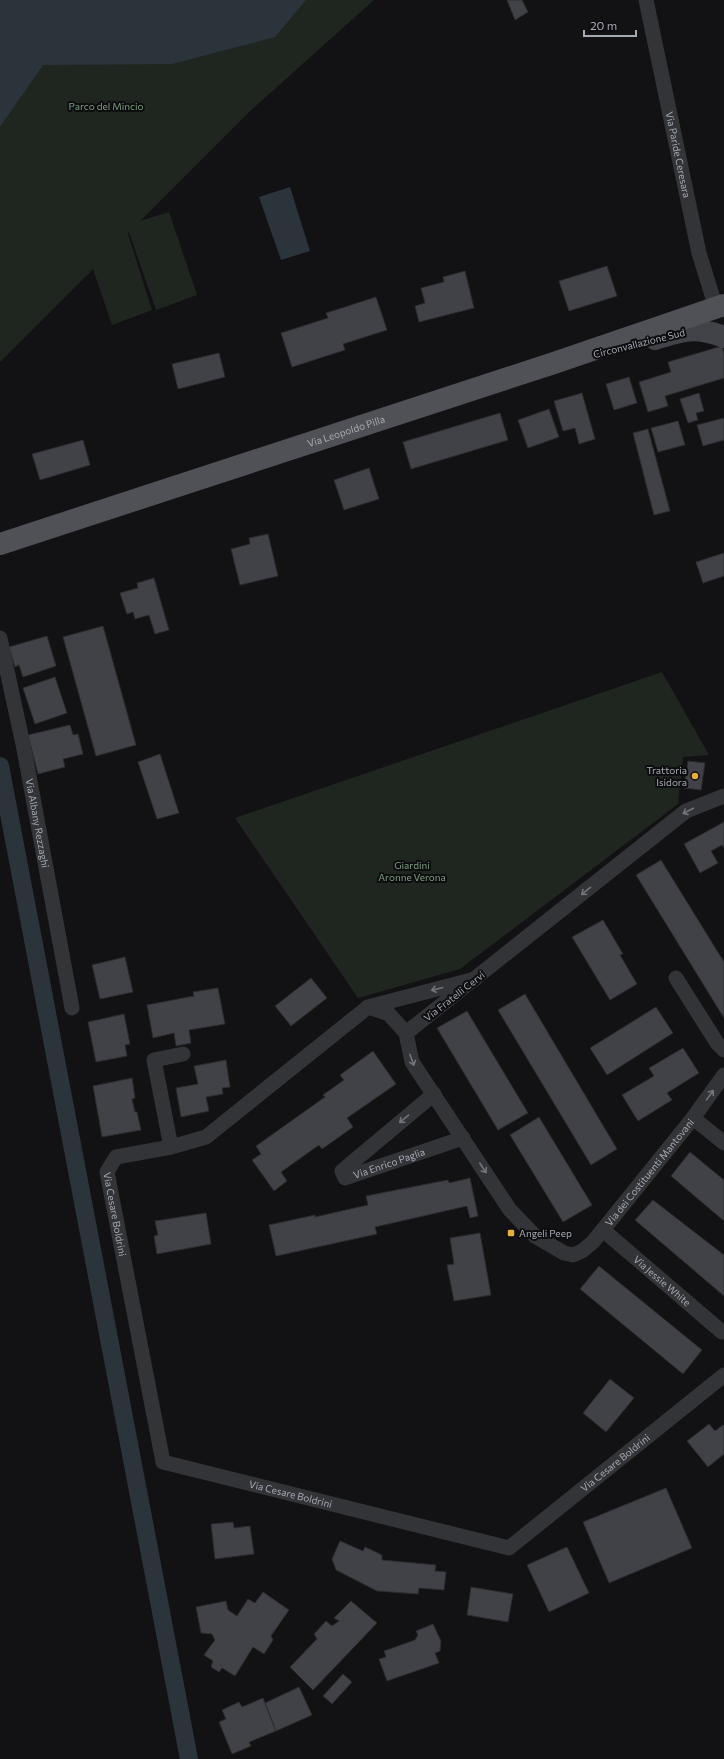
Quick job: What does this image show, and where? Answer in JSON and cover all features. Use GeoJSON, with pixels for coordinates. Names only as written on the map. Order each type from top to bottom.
{"type":"FeatureCollection","features":[{"type":"Feature","properties":{"kind":"main road","name":"Via Leopoldo Pilla"},"geometry":{"type":"LineString","coordinates":[[0,544],[554,363],[720,306]]}},
{"type":"Feature","properties":{"kind":"main road","name":"Circonvallazione Sud"},"geometry":{"type":"LineString","coordinates":[[554,363],[626,348],[679,331],[702,330],[724,337]]}},
{"type":"Feature","properties":{"kind":"street","name":"Via Paride Ceresara"},"geometry":{"type":"LineString","coordinates":[[646,0],[699,253],[720,306]]}},
{"type":"Feature","properties":{"kind":"street","name":"Via Albany Rezzaghi"},"geometry":{"type":"LineString","coordinates":[[0,638],[24,749],[72,1008]]}},
{"type":"Feature","properties":{"kind":"street","name":"Via Fratelli Cervi"},"geometry":{"type":"LineString","coordinates":[[406,1033],[686,811],[724,796]]}},
{"type":"Feature","properties":{"kind":"street"},"geometry":{"type":"LineString","coordinates":[[676,978],[717,1043],[724,1050]]}},
{"type":"Feature","properties":{"kind":"street"},"geometry":{"type":"LineString","coordinates":[[368,1007],[475,979]]}},
{"type":"Feature","properties":{"kind":"street"},"geometry":{"type":"LineString","coordinates":[[368,1007],[389,1014],[406,1033],[412,1062],[463,1138]]}},
{"type":"Feature","properties":{"kind":"street","name":"Via Cesare Boldrini"},"geometry":{"type":"LineString","coordinates":[[368,1007],[206,1137],[171,1147],[116,1157],[106,1172],[164,1462],[509,1548],[724,1375]]}},
{"type":"Feature","properties":{"kind":"street"},"geometry":{"type":"LineString","coordinates":[[171,1147],[154,1060],[183,1054]]}},
{"type":"Feature","properties":{"kind":"street","name":"Via dei Costituenti Mantovani"},"geometry":{"type":"LineString","coordinates":[[463,1138],[503,1199],[535,1236],[564,1253],[573,1255],[582,1251],[593,1242],[693,1118],[724,1075]]}},
{"type":"Feature","properties":{"kind":"street","name":"Via Enrico Paglia"},"geometry":{"type":"LineString","coordinates":[[434,1094],[342,1170],[345,1178],[463,1138]]}},
{"type":"Feature","properties":{"kind":"street"},"geometry":{"type":"LineString","coordinates":[[693,1118],[724,1143]]}},
{"type":"Feature","properties":{"kind":"street","name":"Via Jessie White"},"geometry":{"type":"LineString","coordinates":[[603,1230],[722,1332]]}},
{"type":"Feature","properties":{"kind":"green space","name":"Parco del Mincio"},"geometry":{"type":"Polygon","coordinates":[[[0,0],[374,0],[248,113],[140,221],[169,212],[197,295],[156,310],[129,232],[128,234],[152,310],[112,325],[93,269],[0,362],[0,0]]]}},
{"type":"Feature","properties":{"kind":"green space","name":"Giardini Aronne Verona"},"geometry":{"type":"Polygon","coordinates":[[[662,672],[709,755],[683,757],[678,804],[460,969],[358,998],[235,818],[662,672]]]}},
{"type":"Feature","properties":{"kind":"shaded area"},"geometry":{"type":"Polygon","coordinates":[[[0,0],[306,0],[275,37],[172,64],[43,65],[0,127],[0,0]]]}},
{"type":"Feature","properties":{"kind":"shaded area"},"geometry":{"type":"Polygon","coordinates":[[[290,187],[310,251],[281,260],[259,197],[290,187]]]}},
{"type":"Feature","properties":{"kind":"building"},"geometry":{"type":"Polygon","coordinates":[[[507,0],[522,0],[528,12],[515,20],[507,0]]]}},
{"type":"Feature","properties":{"kind":"building"},"geometry":{"type":"Polygon","coordinates":[[[607,266],[617,296],[569,311],[559,281],[607,266]]]}},
{"type":"Feature","properties":{"kind":"building"},"geometry":{"type":"Polygon","coordinates":[[[465,271],[474,308],[419,322],[415,306],[425,303],[421,288],[444,282],[443,277],[465,271]]]}},
{"type":"Feature","properties":{"kind":"building"},"geometry":{"type":"Polygon","coordinates":[[[376,297],[387,330],[343,344],[345,350],[292,367],[281,333],[328,318],[326,313],[376,297]]]}},
{"type":"Feature","properties":{"kind":"building"},"geometry":{"type":"Polygon","coordinates":[[[722,346],[724,354],[724,378],[665,396],[668,406],[648,412],[639,382],[671,372],[668,362],[722,346]]]}},
{"type":"Feature","properties":{"kind":"building"},"geometry":{"type":"Polygon","coordinates":[[[219,353],[225,377],[178,389],[172,364],[219,353]]]}},
{"type":"Feature","properties":{"kind":"building"},"geometry":{"type":"Polygon","coordinates":[[[629,377],[637,403],[614,410],[606,384],[629,377]]]}},
{"type":"Feature","properties":{"kind":"building"},"geometry":{"type":"Polygon","coordinates":[[[582,393],[595,439],[579,444],[575,428],[563,431],[554,401],[582,393]]]}},
{"type":"Feature","properties":{"kind":"building"},"geometry":{"type":"Polygon","coordinates":[[[699,393],[704,411],[696,413],[698,420],[688,423],[680,399],[699,393]]]}},
{"type":"Feature","properties":{"kind":"building"},"geometry":{"type":"Polygon","coordinates":[[[549,409],[559,437],[528,448],[518,420],[549,409]]]}},
{"type":"Feature","properties":{"kind":"building"},"geometry":{"type":"Polygon","coordinates":[[[500,413],[508,440],[411,469],[403,442],[500,413]]]}},
{"type":"Feature","properties":{"kind":"building"},"geometry":{"type":"Polygon","coordinates":[[[724,418],[724,440],[703,446],[697,425],[724,418]]]}},
{"type":"Feature","properties":{"kind":"building"},"geometry":{"type":"Polygon","coordinates":[[[678,421],[685,445],[658,452],[651,428],[678,421]]]}},
{"type":"Feature","properties":{"kind":"building"},"geometry":{"type":"Polygon","coordinates":[[[648,429],[670,511],[654,515],[633,433],[648,429]]]}},
{"type":"Feature","properties":{"kind":"building"},"geometry":{"type":"Polygon","coordinates":[[[83,440],[90,465],[40,480],[32,454],[83,440]]]}},
{"type":"Feature","properties":{"kind":"building"},"geometry":{"type":"Polygon","coordinates":[[[369,468],[379,499],[344,510],[334,480],[369,468]]]}},
{"type":"Feature","properties":{"kind":"building"},"geometry":{"type":"Polygon","coordinates":[[[268,534],[278,576],[240,585],[231,549],[250,544],[249,538],[268,534]]]}},
{"type":"Feature","properties":{"kind":"building"},"geometry":{"type":"Polygon","coordinates":[[[724,553],[724,576],[703,583],[696,562],[724,553]]]}},
{"type":"Feature","properties":{"kind":"building"},"geometry":{"type":"Polygon","coordinates":[[[154,578],[169,630],[155,634],[149,615],[135,619],[133,612],[127,614],[120,593],[138,588],[137,583],[154,578]]]}},
{"type":"Feature","properties":{"kind":"building"},"geometry":{"type":"Polygon","coordinates":[[[103,626],[136,745],[96,756],[63,637],[103,626]]]}},
{"type":"Feature","properties":{"kind":"building"},"geometry":{"type":"Polygon","coordinates":[[[47,636],[56,666],[23,677],[19,665],[15,667],[9,647],[47,636]]]}},
{"type":"Feature","properties":{"kind":"building"},"geometry":{"type":"Polygon","coordinates":[[[55,677],[67,713],[35,724],[23,688],[55,677]]]}},
{"type":"Feature","properties":{"kind":"building"},"geometry":{"type":"Polygon","coordinates":[[[70,725],[73,735],[78,734],[83,754],[63,759],[65,767],[38,774],[28,735],[70,725]]]}},
{"type":"Feature","properties":{"kind":"building"},"geometry":{"type":"Polygon","coordinates":[[[160,754],[179,813],[157,819],[138,762],[160,754]]]}},
{"type":"Feature","properties":{"kind":"building","name":"Trattoria Isidora"},"geometry":{"type":"Polygon","coordinates":[[[688,761],[705,763],[701,790],[684,788],[688,761]]]}},
{"type":"Feature","properties":{"kind":"building"},"geometry":{"type":"Polygon","coordinates":[[[724,822],[724,848],[722,845],[711,851],[718,863],[700,873],[684,844],[724,822]]]}},
{"type":"Feature","properties":{"kind":"building"},"geometry":{"type":"Polygon","coordinates":[[[661,860],[724,962],[724,1018],[636,875],[661,860]]]}},
{"type":"Feature","properties":{"kind":"building"},"geometry":{"type":"Polygon","coordinates":[[[603,920],[623,954],[620,955],[637,984],[610,1000],[572,937],[603,920]]]}},
{"type":"Feature","properties":{"kind":"building"},"geometry":{"type":"Polygon","coordinates":[[[125,957],[133,992],[100,999],[92,965],[125,957]]]}},
{"type":"Feature","properties":{"kind":"building"},"geometry":{"type":"Polygon","coordinates":[[[311,978],[327,998],[291,1026],[275,1006],[311,978]]]}},
{"type":"Feature","properties":{"kind":"building"},"geometry":{"type":"Polygon","coordinates":[[[218,988],[225,1024],[189,1030],[191,1043],[176,1046],[174,1033],[153,1038],[147,1005],[194,996],[193,992],[218,988]]]}},
{"type":"Feature","properties":{"kind":"building"},"geometry":{"type":"Polygon","coordinates":[[[525,994],[617,1149],[591,1165],[498,1010],[525,994]]]}},
{"type":"Feature","properties":{"kind":"building"},"geometry":{"type":"Polygon","coordinates":[[[656,1007],[673,1033],[607,1075],[590,1048],[656,1007]]]}},
{"type":"Feature","properties":{"kind":"building"},"geometry":{"type":"Polygon","coordinates":[[[467,1011],[528,1113],[498,1130],[437,1028],[467,1011]]]}},
{"type":"Feature","properties":{"kind":"building"},"geometry":{"type":"Polygon","coordinates":[[[124,1014],[130,1044],[125,1045],[127,1056],[96,1062],[88,1022],[124,1014]]]}},
{"type":"Feature","properties":{"kind":"building"},"geometry":{"type":"Polygon","coordinates":[[[683,1048],[699,1073],[667,1093],[672,1100],[638,1121],[622,1095],[654,1076],[649,1068],[683,1048]]]}},
{"type":"Feature","properties":{"kind":"building"},"geometry":{"type":"Polygon","coordinates":[[[373,1051],[396,1084],[347,1118],[353,1127],[322,1149],[319,1145],[281,1172],[287,1181],[274,1191],[252,1160],[261,1154],[256,1146],[325,1097],[323,1095],[344,1080],[340,1075],[373,1051]]]}},
{"type":"Feature","properties":{"kind":"building"},"geometry":{"type":"Polygon","coordinates":[[[226,1060],[230,1087],[222,1088],[223,1094],[206,1097],[209,1111],[181,1117],[176,1088],[198,1084],[194,1066],[226,1060]]]}},
{"type":"Feature","properties":{"kind":"building"},"geometry":{"type":"Polygon","coordinates":[[[132,1078],[135,1098],[132,1099],[141,1130],[102,1137],[93,1086],[132,1078]]]}},
{"type":"Feature","properties":{"kind":"building"},"geometry":{"type":"Polygon","coordinates":[[[539,1117],[592,1205],[563,1222],[510,1135],[539,1117]]]}},
{"type":"Feature","properties":{"kind":"building"},"geometry":{"type":"Polygon","coordinates":[[[690,1152],[724,1180],[724,1221],[671,1176],[690,1152]]]}},
{"type":"Feature","properties":{"kind":"building"},"geometry":{"type":"Polygon","coordinates":[[[470,1178],[478,1216],[470,1218],[467,1206],[375,1227],[377,1234],[276,1256],[269,1225],[315,1215],[315,1217],[368,1205],[366,1196],[448,1180],[449,1183],[470,1178]]]}},
{"type":"Feature","properties":{"kind":"building"},"geometry":{"type":"Polygon","coordinates":[[[653,1200],[724,1255],[724,1296],[635,1220],[653,1200]]]}},
{"type":"Feature","properties":{"kind":"building"},"geometry":{"type":"Polygon","coordinates":[[[206,1213],[211,1244],[157,1254],[154,1236],[158,1235],[155,1221],[206,1213]]]}},
{"type":"Feature","properties":{"kind":"building"},"geometry":{"type":"Polygon","coordinates":[[[480,1233],[491,1295],[454,1301],[447,1265],[454,1264],[450,1238],[480,1233]]]}},
{"type":"Feature","properties":{"kind":"building"},"geometry":{"type":"Polygon","coordinates":[[[599,1266],[702,1350],[683,1374],[580,1289],[599,1266]]]}},
{"type":"Feature","properties":{"kind":"building"},"geometry":{"type":"Polygon","coordinates":[[[610,1379],[634,1398],[606,1432],[583,1413],[610,1379]]]}},
{"type":"Feature","properties":{"kind":"building"},"geometry":{"type":"Polygon","coordinates":[[[709,1424],[715,1431],[723,1425],[724,1426],[724,1454],[708,1467],[687,1441],[709,1424]]]}},
{"type":"Feature","properties":{"kind":"building"},"geometry":{"type":"Polygon","coordinates":[[[666,1488],[692,1548],[609,1583],[583,1522],[666,1488]]]}},
{"type":"Feature","properties":{"kind":"building"},"geometry":{"type":"Polygon","coordinates":[[[233,1522],[234,1528],[250,1526],[254,1554],[215,1559],[211,1524],[233,1522]]]}},
{"type":"Feature","properties":{"kind":"building"},"geometry":{"type":"Polygon","coordinates":[[[340,1541],[363,1551],[365,1547],[382,1555],[382,1560],[436,1565],[435,1571],[446,1572],[444,1590],[419,1588],[418,1594],[377,1591],[336,1570],[332,1559],[340,1541]]]}},
{"type":"Feature","properties":{"kind":"building"},"geometry":{"type":"Polygon","coordinates":[[[567,1547],[589,1593],[549,1612],[527,1565],[567,1547]]]}},
{"type":"Feature","properties":{"kind":"building"},"geometry":{"type":"Polygon","coordinates":[[[471,1587],[513,1594],[508,1622],[467,1615],[471,1587]]]}},
{"type":"Feature","properties":{"kind":"building"},"geometry":{"type":"Polygon","coordinates":[[[263,1592],[289,1610],[271,1636],[273,1640],[264,1654],[253,1647],[235,1676],[222,1668],[219,1672],[211,1667],[213,1661],[204,1655],[215,1640],[212,1634],[201,1633],[196,1607],[226,1601],[228,1610],[237,1616],[248,1599],[255,1603],[263,1592]]]}},
{"type":"Feature","properties":{"kind":"building"},"geometry":{"type":"Polygon","coordinates":[[[351,1601],[377,1623],[313,1690],[290,1667],[317,1639],[314,1634],[326,1621],[332,1626],[339,1621],[334,1618],[351,1601]]]}},
{"type":"Feature","properties":{"kind":"building"},"geometry":{"type":"Polygon","coordinates":[[[433,1624],[441,1641],[440,1651],[435,1653],[439,1663],[387,1681],[379,1659],[386,1657],[384,1651],[415,1640],[418,1635],[416,1631],[433,1624]]]}},
{"type":"Feature","properties":{"kind":"building"},"geometry":{"type":"Polygon","coordinates":[[[343,1674],[352,1682],[332,1704],[323,1696],[343,1674]]]}},
{"type":"Feature","properties":{"kind":"building"},"geometry":{"type":"Polygon","coordinates":[[[299,1687],[312,1715],[276,1731],[265,1703],[299,1687]]]}},
{"type":"Feature","properties":{"kind":"building"},"geometry":{"type":"Polygon","coordinates":[[[263,1698],[276,1731],[249,1742],[251,1746],[232,1754],[219,1722],[226,1719],[222,1710],[239,1702],[242,1707],[263,1698]]]}},
{"type":"Feature","properties":{"kind":"waterway"},"geometry":{"type":"LineString","coordinates":[[0,766],[189,1759]]}},
{"type":"Feature","properties":{"kind":"place","name":"Trattoria Isidora"},"geometry":{"type":"Point","coordinates":[695,776]}},
{"type":"Feature","properties":{"kind":"place","name":"Angeli Peep"},"geometry":{"type":"Point","coordinates":[511,1233]}}]}
